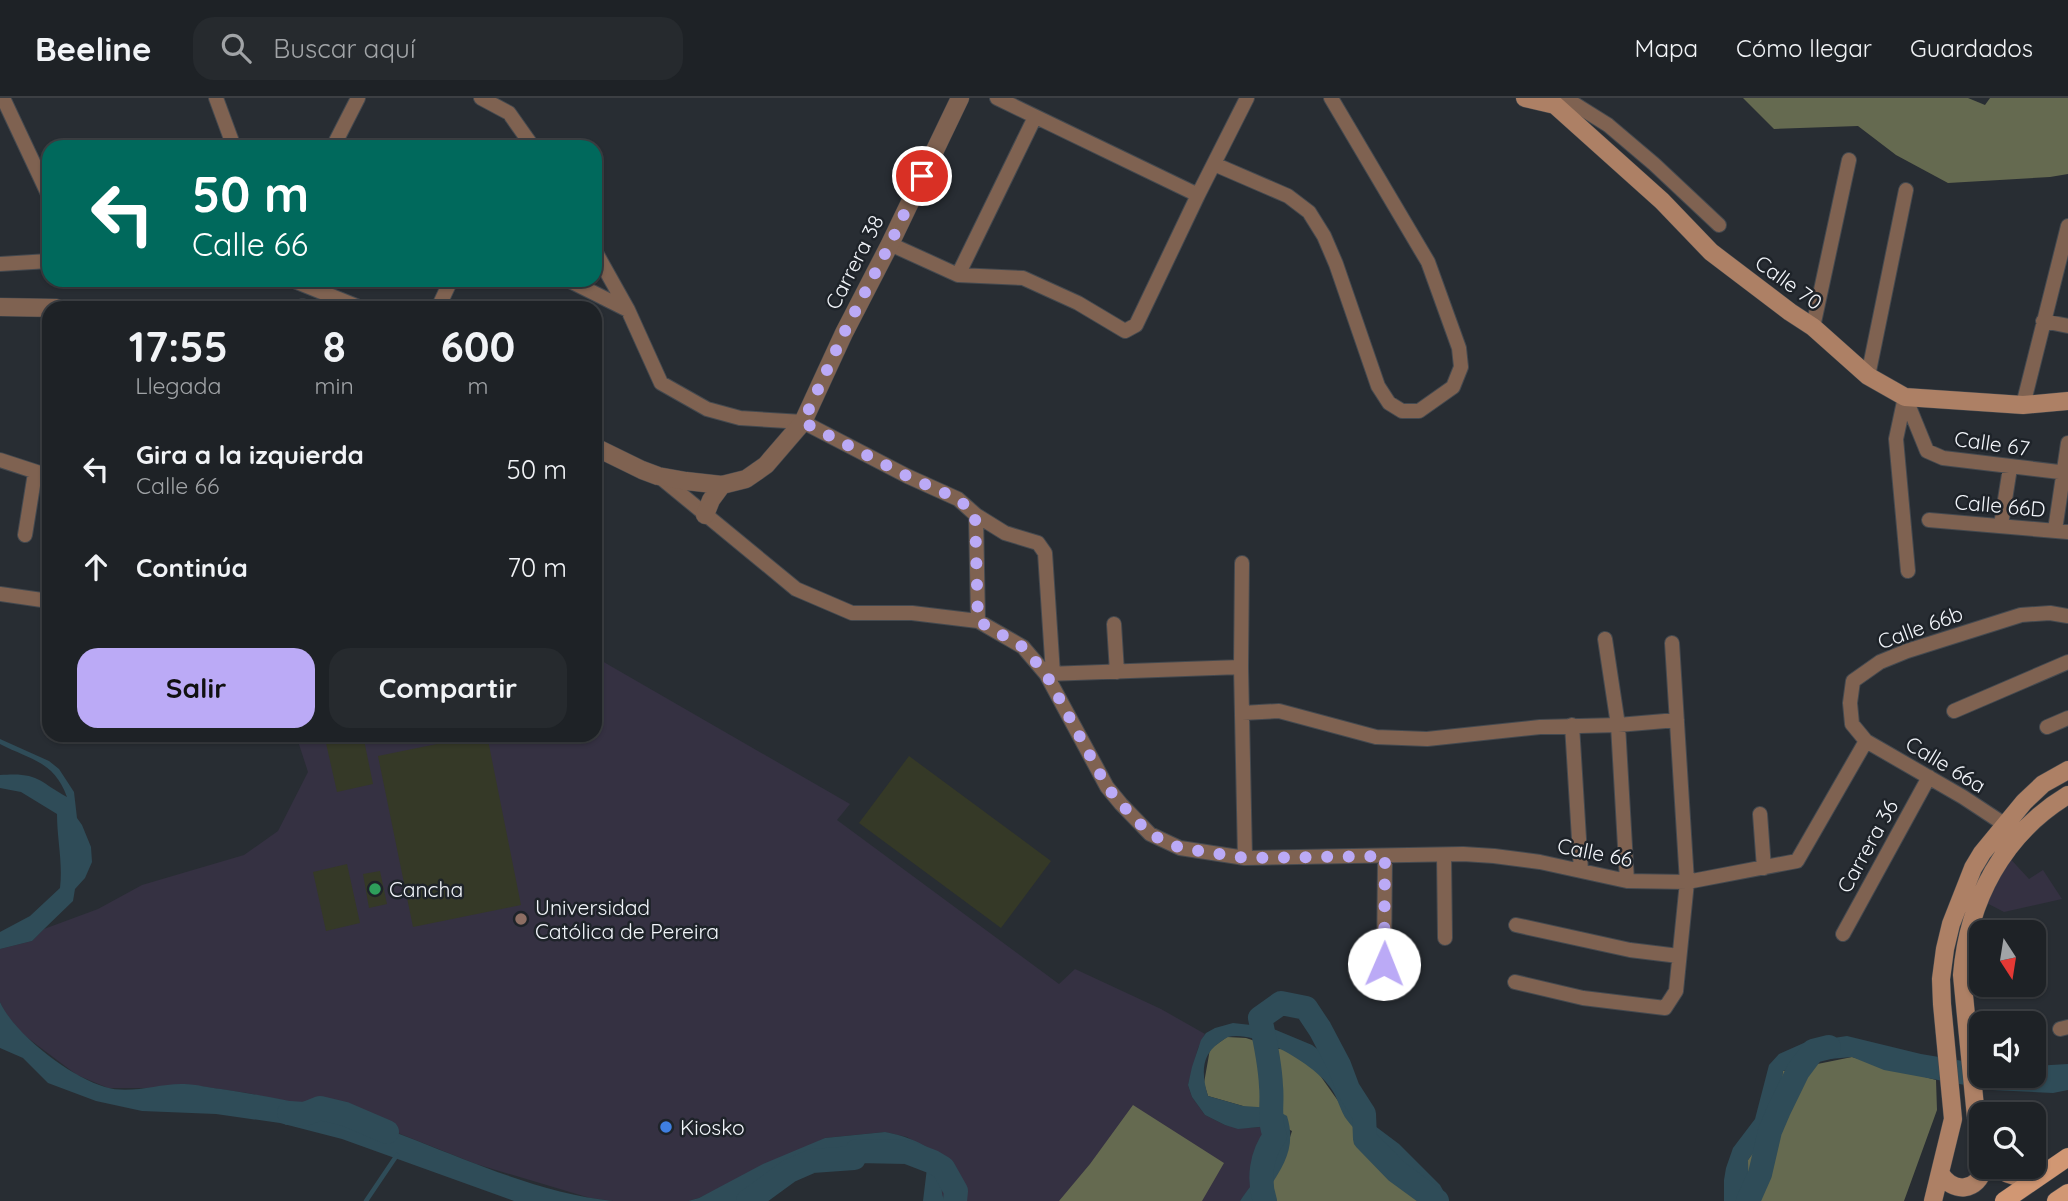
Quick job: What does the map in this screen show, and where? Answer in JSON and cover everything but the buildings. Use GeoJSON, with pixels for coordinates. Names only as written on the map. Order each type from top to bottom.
{"type":"FeatureCollection","features":[{"type":"Feature","properties":{"kind":"main road","name":"Calle 70"},"geometry":{"type":"LineString","coordinates":[[1527,98],[1555,105],[1662,201],[1712,252],[1790,313],[1814,327],[1868,376],[1905,397],[2023,405],[2068,401]]}},
{"type":"Feature","properties":{"kind":"main road"},"geometry":{"type":"LineString","coordinates":[[1933,1201],[1953,1119],[1941,979],[1951,924],[1978,860],[2005,824],[2043,784],[2068,770]]}},
{"type":"Feature","properties":{"kind":"main road"},"geometry":{"type":"LineString","coordinates":[[1974,1102],[1962,975],[1964,951],[1976,905],[1996,865],[2020,835],[2055,803],[2068,795]]}},
{"type":"Feature","properties":{"kind":"main road"},"geometry":{"type":"LineString","coordinates":[[2004,1201],[2068,1157]]}},
{"type":"Feature","properties":{"kind":"main road"},"geometry":{"type":"LineString","coordinates":[[1940,1173],[1945,1181],[1959,1188],[1968,1187],[1979,1179]]}},
{"type":"Feature","properties":{"kind":"main road"},"geometry":{"type":"LineString","coordinates":[[2056,1201],[2068,1193]]}},
{"type":"Feature","properties":{"kind":"street"},"geometry":{"type":"LineString","coordinates":[[3,98],[42,180]]}},
{"type":"Feature","properties":{"kind":"street"},"geometry":{"type":"LineString","coordinates":[[216,98],[231,140]]}},
{"type":"Feature","properties":{"kind":"street"},"geometry":{"type":"LineString","coordinates":[[337,140],[358,98]]}},
{"type":"Feature","properties":{"kind":"street"},"geometry":{"type":"LineString","coordinates":[[481,98],[509,113],[529,140]]}},
{"type":"Feature","properties":{"kind":"street","name":"Carrera 38"},"geometry":{"type":"LineString","coordinates":[[722,485],[746,479],[766,466],[803,422],[960,98]]}},
{"type":"Feature","properties":{"kind":"street"},"geometry":{"type":"LineString","coordinates":[[997,98],[1198,195]]}},
{"type":"Feature","properties":{"kind":"street"},"geometry":{"type":"LineString","coordinates":[[890,244],[958,275],[1023,278],[1078,303],[1125,331],[1131,329],[1136,326],[1247,98]]}},
{"type":"Feature","properties":{"kind":"street"},"geometry":{"type":"LineString","coordinates":[[1214,164],[1287,196],[1309,212],[1324,236],[1336,264],[1378,386],[1389,403],[1402,411],[1419,411],[1453,387],[1461,367],[1459,348],[1428,262],[1331,98]]}},
{"type":"Feature","properties":{"kind":"street"},"geometry":{"type":"LineString","coordinates":[[1565,98],[1608,125],[1719,225]]}},
{"type":"Feature","properties":{"kind":"street"},"geometry":{"type":"LineString","coordinates":[[958,275],[1035,117]]}},
{"type":"Feature","properties":{"kind":"street"},"geometry":{"type":"LineString","coordinates":[[520,140],[524,131]]}},
{"type":"Feature","properties":{"kind":"street"},"geometry":{"type":"LineString","coordinates":[[1814,327],[1849,160]]}},
{"type":"Feature","properties":{"kind":"street"},"geometry":{"type":"LineString","coordinates":[[1868,376],[1906,190]]}},
{"type":"Feature","properties":{"kind":"street"},"geometry":{"type":"LineString","coordinates":[[2023,405],[2043,321],[2063,267],[2068,226]]}},
{"type":"Feature","properties":{"kind":"street"},"geometry":{"type":"LineString","coordinates":[[0,264],[42,261]]}},
{"type":"Feature","properties":{"kind":"street"},"geometry":{"type":"LineString","coordinates":[[602,264],[628,310],[661,383],[707,409],[740,418],[803,422],[958,499],[975,514],[1005,533],[1038,543],[1045,553],[1050,674]]}},
{"type":"Feature","properties":{"kind":"street"},"geometry":{"type":"LineString","coordinates":[[309,287],[344,301]]}},
{"type":"Feature","properties":{"kind":"street"},"geometry":{"type":"LineString","coordinates":[[582,287],[628,310]]}},
{"type":"Feature","properties":{"kind":"street"},"geometry":{"type":"LineString","coordinates":[[0,307],[42,308]]}},
{"type":"Feature","properties":{"kind":"street"},"geometry":{"type":"LineString","coordinates":[[2043,321],[2068,326]]}},
{"type":"Feature","properties":{"kind":"street"},"geometry":{"type":"LineString","coordinates":[[1905,397],[1896,439],[1908,570]]}},
{"type":"Feature","properties":{"kind":"street","name":"Calle 67"},"geometry":{"type":"LineString","coordinates":[[1905,397],[1927,451],[1943,458],[2066,473]]}},
{"type":"Feature","properties":{"kind":"street"},"geometry":{"type":"LineString","coordinates":[[2061,531],[2068,443]]}},
{"type":"Feature","properties":{"kind":"street"},"geometry":{"type":"LineString","coordinates":[[602,450],[658,476],[722,485],[711,500],[705,515]]}},
{"type":"Feature","properties":{"kind":"street"},"geometry":{"type":"LineString","coordinates":[[0,460],[42,474],[25,535]]}},
{"type":"Feature","properties":{"kind":"street"},"geometry":{"type":"LineString","coordinates":[[2001,525],[2010,468]]}},
{"type":"Feature","properties":{"kind":"street"},"geometry":{"type":"LineString","coordinates":[[658,476],[796,589],[852,613],[912,613],[978,621],[1023,647],[1050,674],[1241,667]]}},
{"type":"Feature","properties":{"kind":"street"},"geometry":{"type":"LineString","coordinates":[[975,514],[978,621]]}},
{"type":"Feature","properties":{"kind":"street","name":"Calle 66D"},"geometry":{"type":"LineString","coordinates":[[1929,520],[2061,531]]}},
{"type":"Feature","properties":{"kind":"street"},"geometry":{"type":"LineString","coordinates":[[1242,563],[1245,858]]}},
{"type":"Feature","properties":{"kind":"street"},"geometry":{"type":"LineString","coordinates":[[0,594],[42,600]]}},
{"type":"Feature","properties":{"kind":"street","name":"Calle 66b"},"geometry":{"type":"LineString","coordinates":[[1866,741],[1853,724],[1850,703],[1853,681],[1880,662],[2021,615],[2050,613],[2068,616]]}},
{"type":"Feature","properties":{"kind":"street"},"geometry":{"type":"LineString","coordinates":[[1114,624],[1117,672]]}},
{"type":"Feature","properties":{"kind":"street"},"geometry":{"type":"LineString","coordinates":[[1605,639],[1618,725],[1628,881]]}},
{"type":"Feature","properties":{"kind":"street"},"geometry":{"type":"LineString","coordinates":[[1515,982],[1583,998],[1665,1008],[1676,991],[1687,882],[1672,643]]}},
{"type":"Feature","properties":{"kind":"street"},"geometry":{"type":"LineString","coordinates":[[1954,710],[2068,662]]}},
{"type":"Feature","properties":{"kind":"street","name":"Calle 66"},"geometry":{"type":"LineString","coordinates":[[1050,674],[1107,787],[1150,834],[1180,848],[1245,858],[1463,854],[1515,859],[1628,881],[1687,882],[1764,868],[1797,861],[1866,741]]}},
{"type":"Feature","properties":{"kind":"street"},"geometry":{"type":"LineString","coordinates":[[1242,713],[1279,711],[1376,737],[1427,739],[1572,725],[1618,725],[1677,720]]}},
{"type":"Feature","properties":{"kind":"street"},"geometry":{"type":"LineString","coordinates":[[2047,727],[2068,718]]}},
{"type":"Feature","properties":{"kind":"street"},"geometry":{"type":"LineString","coordinates":[[1572,725],[1581,871]]}},
{"type":"Feature","properties":{"kind":"street","name":"Calle 66a"},"geometry":{"type":"LineString","coordinates":[[1866,741],[2020,835]]}},
{"type":"Feature","properties":{"kind":"street","name":"Carrera 36"},"geometry":{"type":"LineString","coordinates":[[1843,934],[1929,777]]}},
{"type":"Feature","properties":{"kind":"street"},"geometry":{"type":"LineString","coordinates":[[1760,814],[1764,868]]}},
{"type":"Feature","properties":{"kind":"street"},"geometry":{"type":"LineString","coordinates":[[1444,855],[1445,938]]}},
{"type":"Feature","properties":{"kind":"street"},"geometry":{"type":"LineString","coordinates":[[1384,964],[1385,856]]}},
{"type":"Feature","properties":{"kind":"street"},"geometry":{"type":"LineString","coordinates":[[1516,925],[1630,950],[1679,956]]}},
{"type":"Feature","properties":{"kind":"shaded area","name":"Universidad Católica de Pereira"},"geometry":{"type":"Polygon","coordinates":[[[602,661],[850,804],[837,820],[1059,984],[1075,969],[1161,1009],[1205,1034],[1198,1048],[1188,1085],[1192,1097],[1205,1115],[1225,1125],[1250,1128],[1270,1126],[1275,1136],[1273,1147],[1253,1186],[1240,1201],[945,1201],[942,1197],[943,1181],[936,1155],[907,1137],[885,1132],[825,1138],[688,1201],[613,1201],[590,1198],[476,1164],[385,1128],[320,1108],[184,1084],[153,1088],[108,1088],[77,1075],[21,1033],[0,1002],[0,949],[32,941],[44,929],[98,909],[142,885],[244,855],[278,831],[308,772],[298,742],[602,742],[602,661]]]}},
{"type":"Feature","properties":{"kind":"shaded area"},"geometry":{"type":"Polygon","coordinates":[[[2005,853],[2029,879],[2043,870],[2062,899],[2004,912],[1979,899],[2005,853]]]}},
{"type":"Feature","properties":{"kind":"green space"},"geometry":{"type":"Polygon","coordinates":[[[1743,98],[1968,98],[1985,105],[1990,98],[2068,98],[2068,174],[1948,183],[1896,155],[1858,126],[1774,129],[1743,98]]]}},
{"type":"Feature","properties":{"kind":"green space"},"geometry":{"type":"Polygon","coordinates":[[[364,742],[373,784],[337,792],[326,743],[364,742]]]}},
{"type":"Feature","properties":{"kind":"green space"},"geometry":{"type":"Polygon","coordinates":[[[447,742],[488,742],[521,905],[413,927],[378,756],[447,742]]]}},
{"type":"Feature","properties":{"kind":"green space"},"geometry":{"type":"Polygon","coordinates":[[[909,756],[1051,861],[1001,928],[859,823],[909,756]]]}},
{"type":"Feature","properties":{"kind":"green space"},"geometry":{"type":"Polygon","coordinates":[[[347,864],[360,923],[326,931],[313,872],[347,864]]]}},
{"type":"Feature","properties":{"kind":"green space","name":"Cancha"},"geometry":{"type":"Polygon","coordinates":[[[380,871],[387,904],[369,908],[363,874],[380,871]]]}},
{"type":"Feature","properties":{"kind":"green space"},"geometry":{"type":"Polygon","coordinates":[[[1227,1037],[1246,1038],[1279,1049],[1302,1050],[1365,1139],[1408,1179],[1422,1201],[1261,1201],[1280,1168],[1292,1131],[1243,1106],[1208,1096],[1204,1083],[1210,1049],[1227,1037]]]}},
{"type":"Feature","properties":{"kind":"green space"},"geometry":{"type":"Polygon","coordinates":[[[1852,1057],[1936,1080],[1937,1110],[1904,1201],[1748,1201],[1748,1160],[1773,1123],[1783,1071],[1852,1057]]]}},
{"type":"Feature","properties":{"kind":"green space"},"geometry":{"type":"Polygon","coordinates":[[[1133,1105],[1224,1163],[1202,1201],[1059,1201],[1090,1164],[1133,1105]]]}},
{"type":"Feature","properties":{"kind":"water"},"geometry":{"type":"Polygon","coordinates":[[[0,739],[49,761],[59,769],[74,792],[77,818],[91,847],[92,862],[85,878],[75,889],[73,901],[32,941],[0,949],[0,932],[30,916],[60,888],[61,869],[57,814],[21,792],[0,788],[0,775],[31,776],[67,797],[62,785],[48,769],[0,744],[0,739]]]}},
{"type":"Feature","properties":{"kind":"water"},"geometry":{"type":"Polygon","coordinates":[[[0,1002],[18,1028],[45,1053],[76,1074],[105,1087],[125,1090],[189,1084],[308,1105],[357,1119],[538,1185],[613,1201],[514,1201],[342,1139],[280,1123],[216,1114],[142,1111],[96,1101],[48,1083],[23,1058],[0,1048],[0,1002]]]}},
{"type":"Feature","properties":{"kind":"water"},"geometry":{"type":"Polygon","coordinates":[[[1233,1023],[1269,1027],[1312,1045],[1339,1065],[1364,1114],[1440,1185],[1449,1201],[1425,1201],[1404,1175],[1350,1124],[1333,1091],[1311,1068],[1269,1044],[1240,1036],[1227,1038],[1208,1054],[1204,1074],[1208,1096],[1243,1106],[1272,1108],[1287,1116],[1290,1140],[1285,1161],[1261,1201],[1240,1201],[1272,1153],[1275,1137],[1273,1131],[1270,1126],[1238,1129],[1205,1115],[1192,1097],[1188,1085],[1201,1040],[1206,1033],[1233,1023]]]}},
{"type":"Feature","properties":{"kind":"water"},"geometry":{"type":"Polygon","coordinates":[[[1847,1036],[1921,1054],[1969,1062],[1969,1086],[1884,1070],[1852,1057],[1818,1060],[1783,1071],[1779,1110],[1770,1131],[1748,1160],[1749,1201],[1724,1201],[1726,1168],[1733,1148],[1755,1119],[1769,1065],[1779,1054],[1806,1042],[1847,1036]]]}},
{"type":"Feature","properties":{"kind":"water"},"geometry":{"type":"Polygon","coordinates":[[[2068,1064],[2068,1090],[2053,1093],[1981,1088],[2046,1088],[2046,1065],[2068,1064]]]}},
{"type":"Feature","properties":{"kind":"water"},"geometry":{"type":"Polygon","coordinates":[[[885,1132],[911,1139],[935,1154],[943,1169],[942,1193],[945,1201],[923,1201],[927,1168],[907,1152],[857,1151],[829,1159],[802,1177],[750,1201],[688,1201],[699,1198],[763,1164],[825,1138],[885,1132]]]}},
{"type":"Feature","properties":{"kind":"waterway"},"geometry":{"type":"LineString","coordinates":[[1265,1201],[1262,1167],[1275,1136],[1271,1118],[1270,1069],[1260,1018],[1281,1003],[1306,1008],[1320,1029],[1348,1089],[1364,1114],[1365,1139],[1396,1171],[1437,1201]]}},
{"type":"Feature","properties":{"kind":"waterway"},"geometry":{"type":"LineString","coordinates":[[1748,1201],[1760,1174],[1770,1131],[1798,1071],[1813,1051],[1829,1047]]}},
{"type":"Feature","properties":{"kind":"waterway"},"geometry":{"type":"LineString","coordinates":[[289,1113],[305,1114],[320,1108],[345,1114],[387,1132]]}},
{"type":"Feature","properties":{"kind":"waterway"},"geometry":{"type":"LineString","coordinates":[[748,1201],[789,1171],[812,1161],[854,1158],[857,1151],[907,1152],[933,1162],[943,1168],[956,1191],[955,1201]]}},
{"type":"Feature","properties":{"kind":"waterway"},"geometry":{"type":"LineString","coordinates":[[366,1201],[397,1155]]}},
{"type":"Feature","properties":{"kind":"place","name":"Cancha"},"geometry":{"type":"Point","coordinates":[375,889]}},
{"type":"Feature","properties":{"kind":"place","name":"Universidad Católica de Pereira"},"geometry":{"type":"Point","coordinates":[521,919]}},
{"type":"Feature","properties":{"kind":"place","name":"Kiosko"},"geometry":{"type":"Point","coordinates":[666,1127]}},
{"type":"Feature","properties":{"kind":"route"},"geometry":{"type":"LineString","coordinates":[[922,176],[803,422],[958,499],[975,514],[978,621],[1023,647],[1046,674],[1107,787],[1150,834],[1180,848],[1245,858],[1385,856],[1384,964]]}}]}
